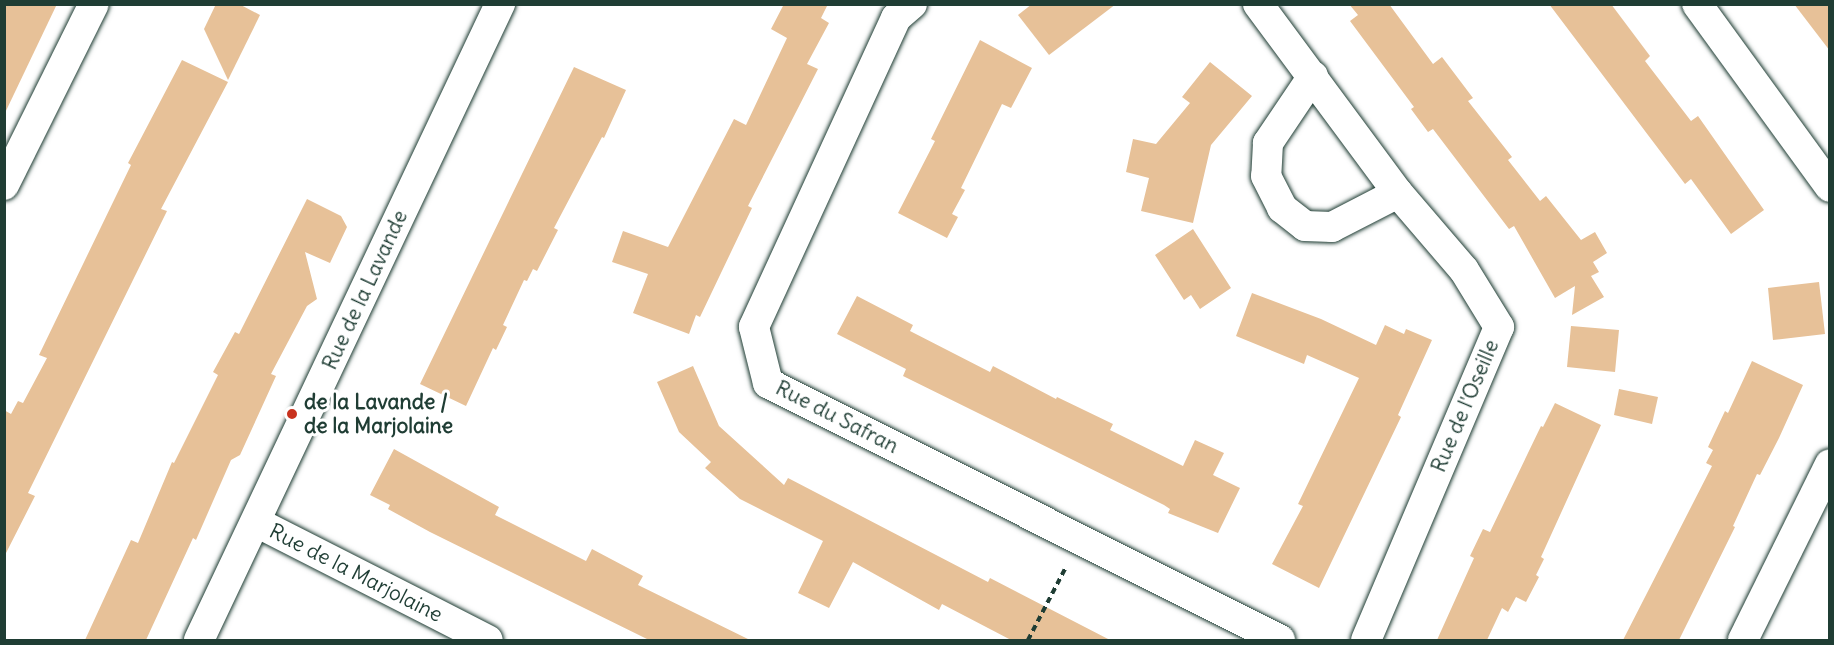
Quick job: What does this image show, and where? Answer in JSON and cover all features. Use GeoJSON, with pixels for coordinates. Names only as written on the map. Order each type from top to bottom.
{"type":"FeatureCollection","features":[{"type":"Feature","properties":{"kind":"street"},"geometry":{"type":"LineString","coordinates":[[4,185],[94,4]]}},
{"type":"Feature","properties":{"kind":"street","name":"Rue de la Lavande"},"geometry":{"type":"LineString","coordinates":[[199,640],[500,4]]}},
{"type":"Feature","properties":{"kind":"street","name":"Rue du Safran"},"geometry":{"type":"LineString","coordinates":[[912,4],[896,18],[754,327],[768,383],[1280,640]]}},
{"type":"Feature","properties":{"kind":"street","name":"Rue de l'Oseille"},"geometry":{"type":"LineString","coordinates":[[1258,4],[1398,193],[1464,270],[1499,327],[1366,640]]}},
{"type":"Feature","properties":{"kind":"street"},"geometry":{"type":"LineString","coordinates":[[1697,4],[1830,187]]}},
{"type":"Feature","properties":{"kind":"street"},"geometry":{"type":"LineString","coordinates":[[1313,76],[1268,143],[1266,176],[1282,208],[1305,226],[1332,227],[1398,193]]}},
{"type":"Feature","properties":{"kind":"street"},"geometry":{"type":"LineString","coordinates":[[1743,640],[1830,464]]}},
{"type":"Feature","properties":{"kind":"street","name":"Rue de la Marjolaine"},"geometry":{"type":"LineString","coordinates":[[256,522],[488,640]]}},
{"type":"Feature","properties":{"kind":"path"},"geometry":{"type":"LineString","coordinates":[[1028,640],[1080,540]]}},
{"type":"Feature","properties":{"kind":"building"},"geometry":{"type":"Polygon","coordinates":[[[4,4],[57,4],[4,115],[4,4]]]}},
{"type":"Feature","properties":{"kind":"building"},"geometry":{"type":"Polygon","coordinates":[[[216,4],[239,4],[260,15],[228,80],[204,29],[216,4]]]}},
{"type":"Feature","properties":{"kind":"building"},"geometry":{"type":"Polygon","coordinates":[[[784,4],[828,4],[821,18],[829,23],[807,64],[818,69],[748,206],[752,208],[700,317],[696,315],[689,334],[633,313],[648,274],[612,262],[623,231],[668,247],[734,119],[746,125],[787,38],[771,29],[784,4]]]}},
{"type":"Feature","properties":{"kind":"building"},"geometry":{"type":"Polygon","coordinates":[[[1032,4],[1116,4],[1049,55],[1018,15],[1032,4]]]}},
{"type":"Feature","properties":{"kind":"building"},"geometry":{"type":"Polygon","coordinates":[[[1349,4],[1389,4],[1433,64],[1442,57],[1473,98],[1468,101],[1512,157],[1508,160],[1540,201],[1546,196],[1581,240],[1595,232],[1607,253],[1593,262],[1599,272],[1591,276],[1604,297],[1572,315],[1575,286],[1555,298],[1514,226],[1509,229],[1433,129],[1428,132],[1411,109],[1414,107],[1350,21],[1358,15],[1349,4]]]}},
{"type":"Feature","properties":{"kind":"building"},"geometry":{"type":"Polygon","coordinates":[[[1549,4],[1611,4],[1650,56],[1645,61],[1691,121],[1698,116],[1764,210],[1731,234],[1691,179],[1685,184],[1549,4]]]}},
{"type":"Feature","properties":{"kind":"building"},"geometry":{"type":"Polygon","coordinates":[[[1794,4],[1830,4],[1830,51],[1794,4]]]}},
{"type":"Feature","properties":{"kind":"building"},"geometry":{"type":"Polygon","coordinates":[[[980,40],[1032,68],[1011,108],[1002,104],[961,188],[965,190],[952,214],[958,217],[947,238],[898,213],[935,141],[931,139],[980,40]]]}},
{"type":"Feature","properties":{"kind":"building"},"geometry":{"type":"Polygon","coordinates":[[[182,60],[228,82],[161,209],[167,211],[28,493],[35,496],[4,557],[4,410],[11,414],[18,401],[23,403],[47,358],[39,355],[131,165],[128,163],[182,60]]]}},
{"type":"Feature","properties":{"kind":"building"},"geometry":{"type":"Polygon","coordinates":[[[1210,62],[1252,96],[1211,145],[1193,223],[1141,211],[1149,178],[1126,172],[1133,139],[1156,144],[1190,103],[1182,97],[1210,62]]]}},
{"type":"Feature","properties":{"kind":"building"},"geometry":{"type":"Polygon","coordinates":[[[574,67],[626,90],[604,138],[602,137],[554,228],[558,230],[537,271],[533,269],[527,281],[524,280],[503,325],[507,327],[496,350],[493,348],[466,406],[420,384],[574,67]]]}},
{"type":"Feature","properties":{"kind":"building"},"geometry":{"type":"Polygon","coordinates":[[[307,199],[341,216],[347,227],[330,263],[305,252],[317,299],[307,306],[271,374],[276,376],[240,455],[231,460],[196,540],[193,538],[146,640],[85,640],[131,540],[138,543],[172,462],[174,463],[218,375],[213,372],[235,332],[239,334],[307,199]]]}},
{"type":"Feature","properties":{"kind":"building"},"geometry":{"type":"Polygon","coordinates":[[[1193,229],[1231,288],[1200,309],[1191,295],[1184,300],[1155,255],[1193,229]]]}},
{"type":"Feature","properties":{"kind":"building"},"geometry":{"type":"Polygon","coordinates":[[[1819,282],[1825,334],[1773,340],[1768,288],[1819,282]]]}},
{"type":"Feature","properties":{"kind":"building"},"geometry":{"type":"Polygon","coordinates":[[[1252,293],[1321,319],[1376,345],[1385,325],[1404,334],[1406,329],[1432,340],[1398,415],[1401,417],[1319,588],[1272,564],[1303,506],[1298,504],[1359,378],[1307,355],[1304,364],[1236,336],[1252,293]]]}},
{"type":"Feature","properties":{"kind":"building"},"geometry":{"type":"Polygon","coordinates":[[[857,296],[913,325],[910,331],[990,372],[993,366],[1056,399],[1057,397],[1113,424],[1110,430],[1183,466],[1195,440],[1224,453],[1213,475],[1240,488],[1218,533],[1168,513],[1170,509],[1164,505],[903,376],[906,369],[837,334],[857,296]]]}},
{"type":"Feature","properties":{"kind":"building"},"geometry":{"type":"Polygon","coordinates":[[[1571,326],[1619,330],[1615,372],[1567,367],[1571,326]]]}},
{"type":"Feature","properties":{"kind":"building"},"geometry":{"type":"Polygon","coordinates":[[[1752,361],[1803,385],[1779,438],[1760,475],[1757,474],[1733,526],[1735,527],[1679,640],[1623,640],[1712,466],[1706,463],[1713,450],[1708,447],[1725,411],[1728,413],[1752,361]]]}},
{"type":"Feature","properties":{"kind":"building"},"geometry":{"type":"Polygon","coordinates":[[[693,366],[719,426],[784,485],[788,478],[988,582],[990,578],[1110,640],[1011,640],[942,604],[939,610],[853,562],[829,608],[798,593],[823,541],[740,499],[705,468],[711,462],[679,432],[657,382],[693,366]]]}},
{"type":"Feature","properties":{"kind":"building"},"geometry":{"type":"Polygon","coordinates":[[[1619,389],[1658,397],[1652,424],[1614,415],[1619,389]]]}},
{"type":"Feature","properties":{"kind":"building"},"geometry":{"type":"Polygon","coordinates":[[[1555,403],[1601,425],[1541,557],[1544,559],[1536,575],[1539,577],[1526,602],[1516,597],[1508,612],[1502,608],[1487,640],[1437,640],[1474,558],[1470,556],[1483,529],[1490,532],[1541,426],[1543,427],[1555,403]]]}},
{"type":"Feature","properties":{"kind":"building"},"geometry":{"type":"Polygon","coordinates":[[[394,449],[499,507],[495,515],[586,561],[592,549],[643,576],[638,585],[750,640],[649,640],[430,532],[388,509],[390,505],[370,495],[394,449]]]}},
{"type":"Feature","properties":{"kind":"place","name":"de la Lavande / de la Marjolaine"},"geometry":{"type":"Point","coordinates":[292,414]}}]}
